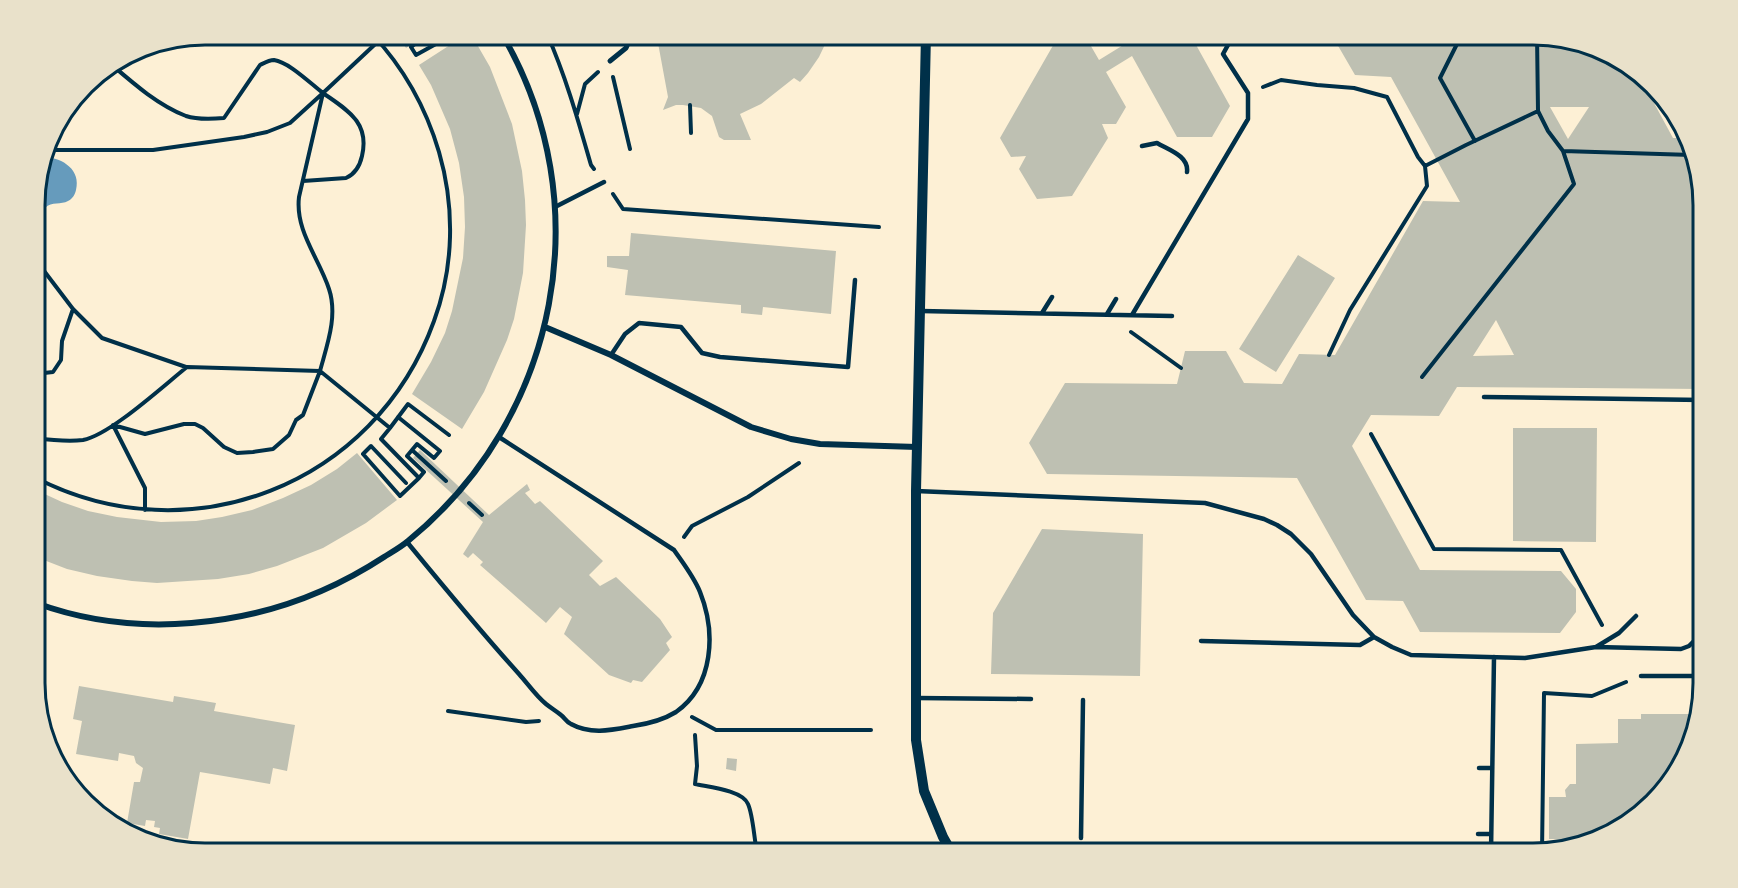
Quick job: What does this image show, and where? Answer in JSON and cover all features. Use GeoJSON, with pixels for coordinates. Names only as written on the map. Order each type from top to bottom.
{"type":"FeatureCollection","features":[{"type":"Feature","properties":{"kind":"street"},"geometry":{"type":"LineString","coordinates":[[45,605],[87,617],[132,623],[178,624],[245,616],[289,604],[331,587],[372,565],[407,542],[473,474],[499,437],[529,376],[545,327],[555,265],[555,207],[548,151],[536,107],[508,45]]}},
{"type":"Feature","properties":{"kind":"street"},"geometry":{"type":"LineString","coordinates":[[610,61],[627,45]]}},
{"type":"Feature","properties":{"kind":"street"},"geometry":{"type":"LineString","coordinates":[[926,45],[916,491],[916,740],[924,790],[946,843]]}},
{"type":"Feature","properties":{"kind":"street"},"geometry":{"type":"LineString","coordinates":[[545,327],[611,355],[751,427],[791,439],[820,444],[918,447]]}},
{"type":"Feature","properties":{"kind":"lane"},"geometry":{"type":"LineString","coordinates":[[1132,315],[1248,119],[1248,93],[1223,54],[1228,45]]}},
{"type":"Feature","properties":{"kind":"lane"},"geometry":{"type":"LineString","coordinates":[[1143,146],[1157,143],[1183,158],[1188,167],[1187,172]]}},
{"type":"Feature","properties":{"kind":"lane"},"geometry":{"type":"LineString","coordinates":[[555,207],[604,182]]}},
{"type":"Feature","properties":{"kind":"lane"},"geometry":{"type":"LineString","coordinates":[[611,355],[625,334],[639,323],[681,327],[702,352],[720,357],[848,367],[855,280]]}},
{"type":"Feature","properties":{"kind":"lane"},"geometry":{"type":"LineString","coordinates":[[1042,313],[1052,297]]}},
{"type":"Feature","properties":{"kind":"lane"},"geometry":{"type":"LineString","coordinates":[[1107,315],[1116,299]]}},
{"type":"Feature","properties":{"kind":"lane"},"geometry":{"type":"LineString","coordinates":[[921,311],[1172,316]]}},
{"type":"Feature","properties":{"kind":"lane"},"geometry":{"type":"LineString","coordinates":[[1484,397],[1693,400]]}},
{"type":"Feature","properties":{"kind":"lane"},"geometry":{"type":"LineString","coordinates":[[407,542],[477,627],[545,703],[568,723],[582,730],[610,731],[655,721],[678,710],[693,694],[702,678],[710,655],[710,633],[700,591],[674,550],[499,437]]}},
{"type":"Feature","properties":{"kind":"lane"},"geometry":{"type":"LineString","coordinates":[[916,491],[1205,503],[1264,519],[1277,525],[1302,544],[1353,615],[1374,638],[1410,655],[1525,658],[1596,647],[1676,649],[1686,648],[1693,642]]}},
{"type":"Feature","properties":{"kind":"lane"},"geometry":{"type":"LineString","coordinates":[[1596,647],[1619,633],[1636,616]]}},
{"type":"Feature","properties":{"kind":"lane"},"geometry":{"type":"LineString","coordinates":[[1202,641],[1360,645],[1374,638]]}},
{"type":"Feature","properties":{"kind":"lane"},"geometry":{"type":"LineString","coordinates":[[1491,843],[1494,657]]}},
{"type":"Feature","properties":{"kind":"lane"},"geometry":{"type":"LineString","coordinates":[[1641,676],[1693,676]]}},
{"type":"Feature","properties":{"kind":"lane"},"geometry":{"type":"LineString","coordinates":[[915,698],[1031,699]]}},
{"type":"Feature","properties":{"kind":"lane"},"geometry":{"type":"LineString","coordinates":[[1081,838],[1083,700]]}},
{"type":"Feature","properties":{"kind":"lane"},"geometry":{"type":"LineString","coordinates":[[1479,768],[1492,768]]}},
{"type":"Feature","properties":{"kind":"lane"},"geometry":{"type":"LineString","coordinates":[[1478,834],[1491,834]]}},
{"type":"Feature","properties":{"kind":"path"},"geometry":{"type":"LineString","coordinates":[[55,150],[153,150],[267,132],[290,123],[375,45]]}},
{"type":"Feature","properties":{"kind":"path"},"geometry":{"type":"LineString","coordinates":[[45,482],[95,501],[144,510],[210,507],[242,501],[303,476],[331,459],[377,418],[409,375],[430,331],[445,284],[450,235],[449,202],[444,170],[429,123],[407,79],[382,45]]}},
{"type":"Feature","properties":{"kind":"path"},"geometry":{"type":"LineString","coordinates":[[414,45],[411,47],[416,55],[434,45]]}},
{"type":"Feature","properties":{"kind":"path"},"geometry":{"type":"LineString","coordinates":[[552,45],[577,114],[591,165],[622,209],[879,227]]}},
{"type":"Feature","properties":{"kind":"path"},"geometry":{"type":"LineString","coordinates":[[1456,45],[1440,78],[1475,141]]}},
{"type":"Feature","properties":{"kind":"path"},"geometry":{"type":"LineString","coordinates":[[1422,377],[1574,184],[1563,151],[1548,131],[1538,111],[1537,45]]}},
{"type":"Feature","properties":{"kind":"path"},"geometry":{"type":"LineString","coordinates":[[118,70],[144,93],[187,116],[208,119],[224,118],[260,65],[274,60],[288,66],[351,113],[362,127],[362,157],[352,175],[346,178],[303,181]]}},
{"type":"Feature","properties":{"kind":"path"},"geometry":{"type":"LineString","coordinates":[[577,114],[585,84],[610,61],[630,149]]}},
{"type":"Feature","properties":{"kind":"path"},"geometry":{"type":"LineString","coordinates":[[1248,93],[1281,80],[1354,87],[1387,97],[1425,166],[1428,186],[1350,310],[1329,355]]}},
{"type":"Feature","properties":{"kind":"path"},"geometry":{"type":"LineString","coordinates":[[113,426],[145,434],[184,424],[195,424],[203,428],[224,447],[237,453],[273,449],[289,435],[296,420],[303,415],[320,371],[331,330],[330,290],[301,226],[298,204],[323,93]]}},
{"type":"Feature","properties":{"kind":"path"},"geometry":{"type":"LineString","coordinates":[[690,105],[691,133]]}},
{"type":"Feature","properties":{"kind":"path"},"geometry":{"type":"LineString","coordinates":[[1425,166],[1538,111]]}},
{"type":"Feature","properties":{"kind":"path"},"geometry":{"type":"LineString","coordinates":[[1563,151],[1686,155]]}},
{"type":"Feature","properties":{"kind":"path"},"geometry":{"type":"LineString","coordinates":[[45,272],[73,309],[102,338],[186,367],[320,371],[390,428]]}},
{"type":"Feature","properties":{"kind":"path"},"geometry":{"type":"LineString","coordinates":[[45,373],[53,372],[62,360],[62,341],[73,309]]}},
{"type":"Feature","properties":{"kind":"path"},"geometry":{"type":"LineString","coordinates":[[1139,339],[1181,368]]}},
{"type":"Feature","properties":{"kind":"path"},"geometry":{"type":"LineString","coordinates":[[45,440],[83,440],[113,426],[186,367]]}},
{"type":"Feature","properties":{"kind":"path"},"geometry":{"type":"LineString","coordinates":[[419,478],[381,439],[408,404],[449,435]]}},
{"type":"Feature","properties":{"kind":"path"},"geometry":{"type":"LineString","coordinates":[[398,417],[440,451],[434,458],[417,444],[407,456],[424,472],[419,478],[400,496],[363,454],[370,446],[406,483]]}},
{"type":"Feature","properties":{"kind":"path"},"geometry":{"type":"LineString","coordinates":[[113,426],[146,488],[144,510]]}},
{"type":"Feature","properties":{"kind":"path"},"geometry":{"type":"LineString","coordinates":[[1371,434],[1434,549],[1561,550],[1610,638]]}},
{"type":"Feature","properties":{"kind":"path"},"geometry":{"type":"LineString","coordinates":[[674,550],[692,526],[748,497],[798,463]]}},
{"type":"Feature","properties":{"kind":"path"},"geometry":{"type":"LineString","coordinates":[[1542,843],[1544,693],[1592,696],[1641,676]]}},
{"type":"Feature","properties":{"kind":"path"},"geometry":{"type":"LineString","coordinates":[[678,710],[716,730],[871,730]]}},
{"type":"Feature","properties":{"kind":"path"},"geometry":{"type":"LineString","coordinates":[[448,711],[526,722],[539,721]]}},
{"type":"Feature","properties":{"kind":"path"},"geometry":{"type":"LineString","coordinates":[[695,735],[697,766],[695,784],[732,792],[748,802],[755,843]]}},
{"type":"Feature","properties":{"kind":"water"},"geometry":{"type":"Polygon","coordinates":[[[52,158],[69,166],[77,183],[74,195],[69,200],[45,208],[46,184],[52,158]]]}},
{"type":"Feature","properties":{"kind":"building"},"geometry":{"type":"Polygon","coordinates":[[[450,45],[477,45],[490,67],[512,124],[522,171],[526,225],[523,273],[514,319],[484,392],[462,429],[412,394],[445,333],[452,311],[463,258],[465,227],[464,197],[459,163],[450,129],[431,85],[419,65],[450,45]]]}},
{"type":"Feature","properties":{"kind":"building"},"geometry":{"type":"Polygon","coordinates":[[[658,45],[825,45],[819,57],[800,82],[794,78],[761,104],[740,114],[751,140],[724,140],[719,137],[712,116],[701,108],[676,105],[663,110],[668,97],[658,45]]]}},
{"type":"Feature","properties":{"kind":"building"},"geometry":{"type":"Polygon","coordinates":[[[1053,45],[1090,45],[1099,60],[1123,45],[1196,45],[1230,106],[1212,137],[1177,137],[1132,56],[1106,72],[1126,107],[1116,124],[1102,124],[1108,138],[1072,196],[1037,199],[1019,169],[1026,156],[1011,157],[1000,138],[1053,45]]]}},
{"type":"Feature","properties":{"kind":"building"},"geometry":{"type":"Polygon","coordinates":[[[1338,45],[1544,45],[1565,48],[1604,61],[1639,85],[1650,96],[1673,138],[1679,138],[1685,153],[1692,184],[1693,205],[1693,389],[1457,387],[1439,416],[1371,415],[1352,446],[1420,570],[1561,571],[1576,589],[1576,612],[1560,633],[1420,632],[1403,601],[1366,600],[1297,478],[1047,474],[1029,443],[1065,383],[1177,384],[1185,351],[1226,351],[1244,383],[1282,384],[1299,354],[1335,355],[1423,201],[1460,202],[1391,77],[1355,75],[1338,45]],[[1550,107],[1568,139],[1589,107],[1550,107]],[[1496,320],[1473,356],[1514,355],[1496,320]]]}},
{"type":"Feature","properties":{"kind":"building"},"geometry":{"type":"Polygon","coordinates":[[[631,233],[836,251],[831,314],[763,307],[762,315],[741,313],[741,305],[625,295],[628,270],[607,267],[607,256],[629,256],[631,233]]]}},
{"type":"Feature","properties":{"kind":"building"},"geometry":{"type":"Polygon","coordinates":[[[1298,255],[1335,278],[1276,372],[1239,349],[1298,255]]]}},
{"type":"Feature","properties":{"kind":"building"},"geometry":{"type":"Polygon","coordinates":[[[1513,428],[1597,428],[1596,542],[1513,541],[1513,428]]]}},
{"type":"Feature","properties":{"kind":"building"},"geometry":{"type":"Polygon","coordinates":[[[420,450],[489,515],[527,484],[530,490],[525,493],[535,504],[540,501],[603,561],[589,575],[600,586],[616,577],[660,619],[672,637],[666,643],[670,650],[642,682],[633,680],[631,683],[609,675],[564,634],[572,617],[560,607],[546,623],[480,565],[483,562],[473,553],[468,558],[463,554],[483,522],[413,458],[420,450]]]}},
{"type":"Feature","properties":{"kind":"building"},"geometry":{"type":"Polygon","coordinates":[[[357,453],[397,500],[366,523],[323,548],[277,566],[218,579],[157,583],[97,576],[67,569],[45,560],[45,494],[88,511],[117,517],[161,522],[196,521],[252,510],[311,485],[357,453]]]}},
{"type":"Feature","properties":{"kind":"building"},"geometry":{"type":"Polygon","coordinates":[[[1042,529],[1143,534],[1140,676],[991,674],[993,613],[1042,529]]]}},
{"type":"Feature","properties":{"kind":"building"},"geometry":{"type":"Polygon","coordinates":[[[79,686],[173,702],[174,696],[216,703],[214,711],[295,725],[287,771],[273,768],[270,784],[200,772],[188,839],[159,834],[160,828],[154,827],[155,821],[146,820],[145,826],[127,823],[134,782],[140,782],[143,768],[136,763],[134,756],[119,753],[118,761],[76,754],[82,721],[73,719],[79,686]]]}},
{"type":"Feature","properties":{"kind":"building"},"geometry":{"type":"Polygon","coordinates":[[[1641,714],[1690,714],[1677,754],[1653,789],[1639,803],[1604,827],[1565,840],[1549,839],[1549,797],[1566,797],[1565,790],[1570,784],[1576,784],[1576,744],[1618,743],[1618,719],[1641,719],[1641,714]]]}},
{"type":"Feature","properties":{"kind":"building"},"geometry":{"type":"Polygon","coordinates":[[[727,758],[737,759],[736,771],[726,769],[727,758]]]}}]}
